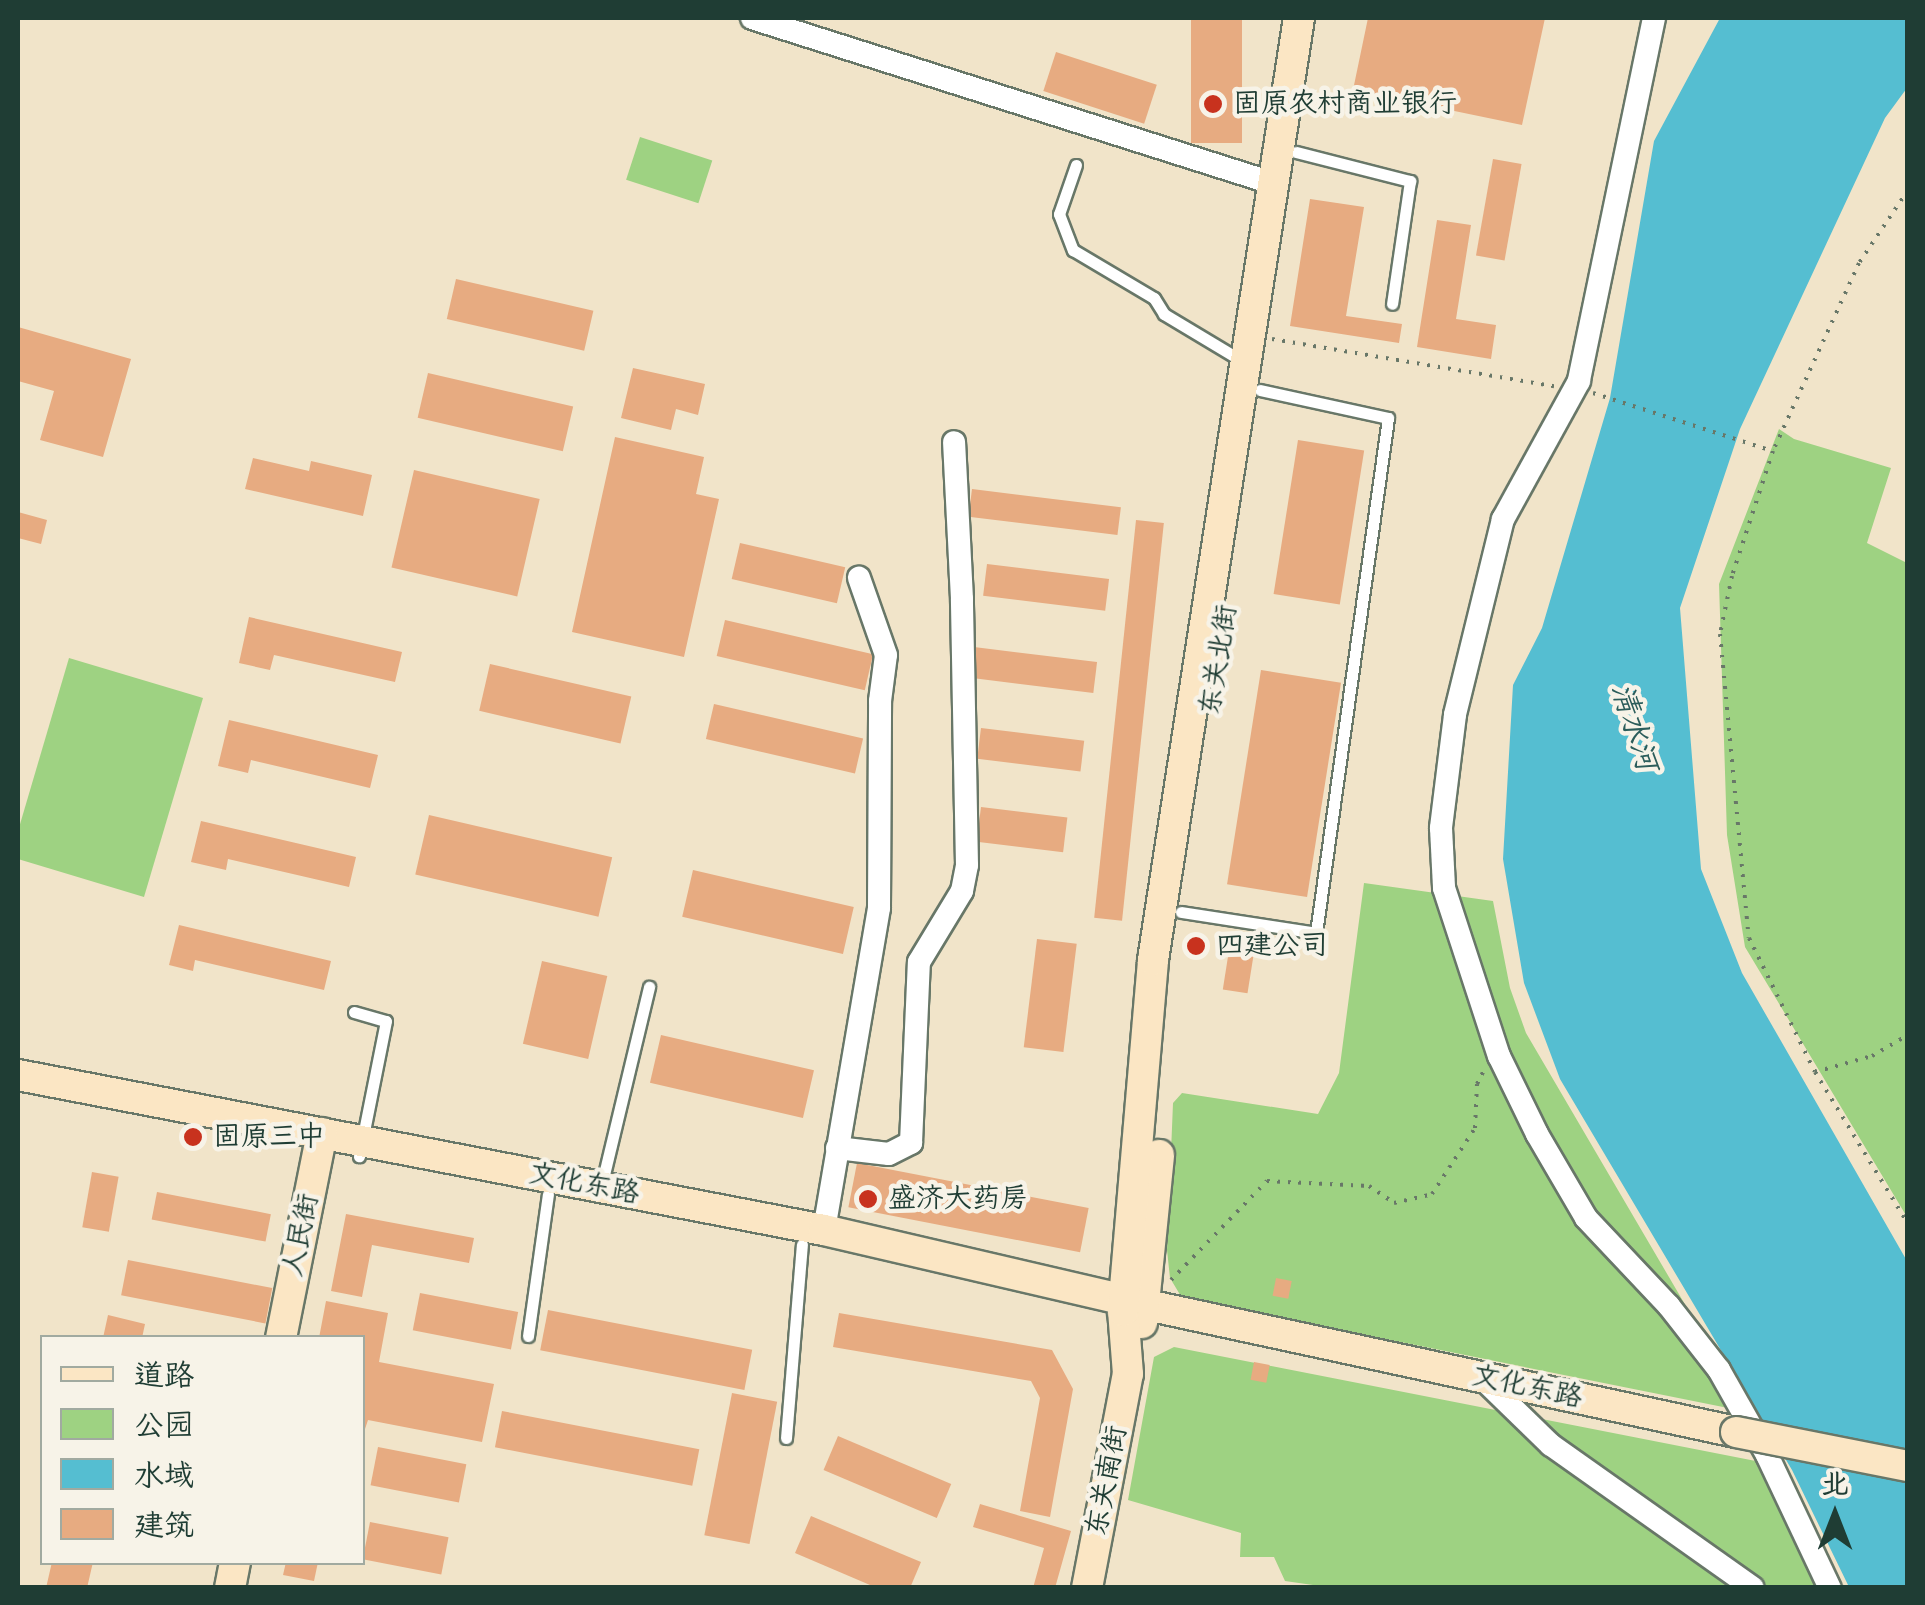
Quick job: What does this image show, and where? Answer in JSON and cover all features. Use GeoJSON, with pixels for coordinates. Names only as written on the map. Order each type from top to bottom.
{"type":"FeatureCollection","features":[{"type":"Feature","properties":{"kind":"main road","name":"东关北街"},"geometry":{"type":"LineString","coordinates":[[1132,1305],[1153,960],[1299,18]]}},
{"type":"Feature","properties":{"kind":"main road","name":"东关北街"},"geometry":{"type":"LineString","coordinates":[[1132,1305],[1181,912],[1318,18]]}},
{"type":"Feature","properties":{"kind":"main road","name":"文化东路"},"geometry":{"type":"LineString","coordinates":[[18,1075],[321,1141]]}},
{"type":"Feature","properties":{"kind":"main road","name":"文化东路"},"geometry":{"type":"LineString","coordinates":[[18,1094],[601,1187],[813,1237],[1908,1466]]}},
{"type":"Feature","properties":{"kind":"main road","name":"人民街"},"geometry":{"type":"LineString","coordinates":[[281,1335],[321,1141]]}},
{"type":"Feature","properties":{"kind":"main road","name":"文化东路"},"geometry":{"type":"LineString","coordinates":[[360,1148],[548,1194],[813,1237]]}},
{"type":"Feature","properties":{"kind":"main road","name":"东关南街"},"geometry":{"type":"LineString","coordinates":[[1086,1588],[1128,1374],[1132,1305]]}},
{"type":"Feature","properties":{"kind":"street"},"geometry":{"type":"LineString","coordinates":[[752,18],[1272,182]]}},
{"type":"Feature","properties":{"kind":"street"},"geometry":{"type":"LineString","coordinates":[[1654,18],[1574,390],[1502,519],[1454,715],[1444,809],[1444,888],[1499,1056],[1536,1134],[1586,1218],[1669,1306],[1719,1370],[1767,1454],[1830,1588]]}},
{"type":"Feature","properties":{"kind":"street"},"geometry":{"type":"LineString","coordinates":[[836,1148],[889,1154],[911,1144],[919,962],[962,892],[967,865],[962,599],[954,442]]}},
{"type":"Feature","properties":{"kind":"street"},"geometry":{"type":"LineString","coordinates":[[813,1237],[836,1148],[879,908],[880,701],[886,655],[859,578]]}},
{"type":"Feature","properties":{"kind":"street"},"geometry":{"type":"LineString","coordinates":[[1482,1378],[1551,1445],[1754,1588]]}},
{"type":"Feature","properties":{"kind":"lane"},"geometry":{"type":"LineString","coordinates":[[1296,152],[1410,181],[1392,304]]}},
{"type":"Feature","properties":{"kind":"lane"},"geometry":{"type":"LineString","coordinates":[[1076,165],[1059,214],[1073,250],[1154,298],[1164,314],[1244,362]]}},
{"type":"Feature","properties":{"kind":"lane"},"geometry":{"type":"LineString","coordinates":[[1181,912],[1316,933],[1388,418],[1260,390]]}},
{"type":"Feature","properties":{"kind":"lane"},"geometry":{"type":"LineString","coordinates":[[601,1187],[649,987]]}},
{"type":"Feature","properties":{"kind":"lane"},"geometry":{"type":"LineString","coordinates":[[354,1012],[386,1021],[360,1148]]}},
{"type":"Feature","properties":{"kind":"lane"},"geometry":{"type":"LineString","coordinates":[[528,1336],[548,1194]]}},
{"type":"Feature","properties":{"kind":"lane"},"geometry":{"type":"LineString","coordinates":[[786,1438],[813,1237]]}},
{"type":"Feature","properties":{"kind":"path"},"geometry":{"type":"LineString","coordinates":[[1908,190],[1859,264],[1773,451],[1732,576],[1720,634],[1748,938],[1814,1072],[1908,1224]]}},
{"type":"Feature","properties":{"kind":"path"},"geometry":{"type":"LineString","coordinates":[[1268,338],[1603,394],[1773,451]]}},
{"type":"Feature","properties":{"kind":"path"},"geometry":{"type":"LineString","coordinates":[[1814,1072],[1872,1056],[1908,1035]]}},
{"type":"Feature","properties":{"kind":"path"},"geometry":{"type":"LineString","coordinates":[[1132,1305],[1267,1181],[1369,1186],[1394,1203],[1432,1194],[1475,1128],[1477,1084],[1481,1072],[1499,1056]]}},
{"type":"Feature","properties":{"kind":"green space"},"geometry":{"type":"Polygon","coordinates":[[[640,137],[712,160],[698,203],[626,180],[640,137]]]}},
{"type":"Feature","properties":{"kind":"green space"},"geometry":{"type":"Polygon","coordinates":[[[1779,429],[1794,439],[1891,468],[1867,543],[1907,563],[1907,1217],[1745,947],[1727,835],[1719,584],[1779,429]]]}},
{"type":"Feature","properties":{"kind":"green space"},"geometry":{"type":"Polygon","coordinates":[[[69,658],[203,698],[144,897],[18,859],[18,831],[69,658]]]}},
{"type":"Feature","properties":{"kind":"green space"},"geometry":{"type":"Polygon","coordinates":[[[1364,883],[1493,901],[1510,988],[1526,1033],[1748,1412],[1182,1298],[1170,1278],[1167,1250],[1173,1103],[1182,1093],[1318,1114],[1339,1073],[1364,883]]]}},
{"type":"Feature","properties":{"kind":"green space"},"geometry":{"type":"Polygon","coordinates":[[[1174,1347],[1776,1465],[1838,1587],[1327,1587],[1285,1581],[1274,1557],[1240,1557],[1241,1533],[1128,1500],[1154,1357],[1174,1347]]]}},
{"type":"Feature","properties":{"kind":"water","name":"清水河"},"geometry":{"type":"Polygon","coordinates":[[[1720,18],[1907,18],[1907,88],[1885,118],[1740,429],[1680,608],[1701,869],[1742,973],[1907,1261],[1907,1587],[1849,1587],[1792,1470],[1560,1079],[1524,983],[1503,859],[1513,685],[1542,628],[1610,398],[1654,141],[1720,18]]]}},
{"type":"Feature","properties":{"kind":"building"},"geometry":{"type":"Polygon","coordinates":[[[1191,18],[1242,18],[1242,143],[1191,143],[1191,18]]]}},
{"type":"Feature","properties":{"kind":"building"},"geometry":{"type":"Polygon","coordinates":[[[1368,18],[1545,18],[1522,125],[1353,90],[1368,18]]]}},
{"type":"Feature","properties":{"kind":"building"},"geometry":{"type":"Polygon","coordinates":[[[1056,52],[1157,85],[1144,124],[1043,91],[1056,52]]]}},
{"type":"Feature","properties":{"kind":"building"},"geometry":{"type":"Polygon","coordinates":[[[1493,159],[1522,164],[1505,261],[1476,256],[1493,159]]]}},
{"type":"Feature","properties":{"kind":"building"},"geometry":{"type":"Polygon","coordinates":[[[1310,199],[1364,207],[1346,316],[1402,324],[1399,343],[1290,326],[1310,199]]]}},
{"type":"Feature","properties":{"kind":"building"},"geometry":{"type":"Polygon","coordinates":[[[1437,220],[1471,225],[1456,319],[1496,325],[1491,359],[1417,347],[1437,220]]]}},
{"type":"Feature","properties":{"kind":"building"},"geometry":{"type":"Polygon","coordinates":[[[456,279],[593,311],[584,351],[447,319],[456,279]]]}},
{"type":"Feature","properties":{"kind":"building"},"geometry":{"type":"Polygon","coordinates":[[[18,327],[131,359],[103,457],[40,440],[54,391],[18,381],[18,327]]]}},
{"type":"Feature","properties":{"kind":"building"},"geometry":{"type":"Polygon","coordinates":[[[633,368],[705,384],[698,415],[676,409],[671,430],[621,418],[633,368]]]}},
{"type":"Feature","properties":{"kind":"building"},"geometry":{"type":"Polygon","coordinates":[[[428,373],[573,407],[563,451],[418,418],[428,373]]]}},
{"type":"Feature","properties":{"kind":"building"},"geometry":{"type":"Polygon","coordinates":[[[615,437],[704,457],[696,494],[719,499],[684,657],[572,632],[615,437]]]}},
{"type":"Feature","properties":{"kind":"building"},"geometry":{"type":"Polygon","coordinates":[[[1298,440],[1364,450],[1340,605],[1274,594],[1298,440]]]}},
{"type":"Feature","properties":{"kind":"building"},"geometry":{"type":"Polygon","coordinates":[[[253,458],[309,471],[311,461],[372,475],[363,516],[245,489],[253,458]]]}},
{"type":"Feature","properties":{"kind":"building"},"geometry":{"type":"Polygon","coordinates":[[[414,470],[540,499],[517,596],[392,567],[414,470]]]}},
{"type":"Feature","properties":{"kind":"building"},"geometry":{"type":"Polygon","coordinates":[[[972,489],[1121,507],[1117,535],[969,517],[972,489]]]}},
{"type":"Feature","properties":{"kind":"building"},"geometry":{"type":"Polygon","coordinates":[[[18,512],[47,520],[41,544],[18,538],[18,512]]]}},
{"type":"Feature","properties":{"kind":"building"},"geometry":{"type":"Polygon","coordinates":[[[1136,520],[1164,523],[1122,921],[1094,918],[1136,520]]]}},
{"type":"Feature","properties":{"kind":"building"},"geometry":{"type":"Polygon","coordinates":[[[740,543],[845,567],[837,603],[732,579],[740,543]]]}},
{"type":"Feature","properties":{"kind":"building"},"geometry":{"type":"Polygon","coordinates":[[[987,564],[1109,579],[1105,611],[983,596],[987,564]]]}},
{"type":"Feature","properties":{"kind":"building"},"geometry":{"type":"Polygon","coordinates":[[[249,617],[402,652],[395,682],[274,655],[270,670],[239,663],[249,617]]]}},
{"type":"Feature","properties":{"kind":"building"},"geometry":{"type":"Polygon","coordinates":[[[725,620],[873,654],[865,690],[717,656],[725,620]]]}},
{"type":"Feature","properties":{"kind":"building"},"geometry":{"type":"Polygon","coordinates":[[[974,647],[1097,662],[1093,693],[970,678],[974,647]]]}},
{"type":"Feature","properties":{"kind":"building"},"geometry":{"type":"Polygon","coordinates":[[[490,664],[631,697],[620,743],[479,711],[490,664]]]}},
{"type":"Feature","properties":{"kind":"building"},"geometry":{"type":"Polygon","coordinates":[[[1261,670],[1341,683],[1307,897],[1227,884],[1261,670]]]}},
{"type":"Feature","properties":{"kind":"building"},"geometry":{"type":"Polygon","coordinates":[[[714,704],[863,738],[855,773],[706,739],[714,704]]]}},
{"type":"Feature","properties":{"kind":"building"},"geometry":{"type":"Polygon","coordinates":[[[229,720],[378,755],[370,788],[251,760],[248,773],[218,766],[229,720]]]}},
{"type":"Feature","properties":{"kind":"building"},"geometry":{"type":"Polygon","coordinates":[[[981,728],[1084,741],[1080,771],[977,759],[981,728]]]}},
{"type":"Feature","properties":{"kind":"building"},"geometry":{"type":"Polygon","coordinates":[[[981,807],[1067,818],[1063,852],[977,842],[981,807]]]}},
{"type":"Feature","properties":{"kind":"building"},"geometry":{"type":"Polygon","coordinates":[[[429,815],[612,857],[598,917],[415,874],[429,815]]]}},
{"type":"Feature","properties":{"kind":"building"},"geometry":{"type":"Polygon","coordinates":[[[201,821],[356,857],[349,887],[228,859],[226,870],[191,862],[201,821]]]}},
{"type":"Feature","properties":{"kind":"building"},"geometry":{"type":"Polygon","coordinates":[[[693,870],[854,907],[843,954],[682,917],[693,870]]]}},
{"type":"Feature","properties":{"kind":"building"},"geometry":{"type":"Polygon","coordinates":[[[179,925],[331,961],[324,990],[195,960],[193,971],[169,965],[179,925]]]}},
{"type":"Feature","properties":{"kind":"building"},"geometry":{"type":"Polygon","coordinates":[[[1037,939],[1077,944],[1063,1052],[1024,1047],[1037,939]]]}},
{"type":"Feature","properties":{"kind":"building"},"geometry":{"type":"Polygon","coordinates":[[[1230,944],[1255,948],[1247,993],[1223,989],[1230,944]]]}},
{"type":"Feature","properties":{"kind":"building"},"geometry":{"type":"Polygon","coordinates":[[[542,961],[607,976],[588,1059],[523,1044],[542,961]]]}},
{"type":"Feature","properties":{"kind":"building"},"geometry":{"type":"Polygon","coordinates":[[[661,1035],[814,1070],[803,1118],[650,1083],[661,1035]]]}},
{"type":"Feature","properties":{"kind":"building"},"geometry":{"type":"Polygon","coordinates":[[[857,1163],[1089,1208],[1080,1252],[848,1207],[857,1163]]]}},
{"type":"Feature","properties":{"kind":"building"},"geometry":{"type":"Polygon","coordinates":[[[92,1172],[119,1177],[109,1232],[82,1227],[92,1172]]]}},
{"type":"Feature","properties":{"kind":"building"},"geometry":{"type":"Polygon","coordinates":[[[157,1192],[271,1214],[266,1242],[152,1219],[157,1192]]]}},
{"type":"Feature","properties":{"kind":"building"},"geometry":{"type":"Polygon","coordinates":[[[346,1214],[474,1238],[469,1263],[372,1245],[362,1297],[331,1291],[346,1214]]]}},
{"type":"Feature","properties":{"kind":"building"},"geometry":{"type":"Polygon","coordinates":[[[128,1260],[272,1288],[265,1323],[121,1295],[128,1260]]]}},
{"type":"Feature","properties":{"kind":"building"},"geometry":{"type":"Polygon","coordinates":[[[1276,1278],[1292,1281],[1288,1299],[1273,1296],[1276,1278]]]}},
{"type":"Feature","properties":{"kind":"building"},"geometry":{"type":"Polygon","coordinates":[[[420,1293],[518,1312],[511,1349],[413,1330],[420,1293]]]}},
{"type":"Feature","properties":{"kind":"building"},"geometry":{"type":"Polygon","coordinates":[[[326,1301],[388,1313],[379,1362],[494,1384],[482,1442],[368,1420],[365,1429],[365,1335],[320,1335],[326,1301]]]}},
{"type":"Feature","properties":{"kind":"building"},"geometry":{"type":"Polygon","coordinates":[[[548,1310],[752,1350],[744,1390],[540,1350],[548,1310]]]}},
{"type":"Feature","properties":{"kind":"building"},"geometry":{"type":"Polygon","coordinates":[[[839,1313],[1052,1350],[1073,1389],[1050,1517],[1020,1511],[1040,1398],[1031,1381],[833,1347],[839,1313]]]}},
{"type":"Feature","properties":{"kind":"building"},"geometry":{"type":"Polygon","coordinates":[[[108,1315],[145,1324],[143,1335],[104,1335],[108,1315]]]}},
{"type":"Feature","properties":{"kind":"building"},"geometry":{"type":"Polygon","coordinates":[[[1254,1362],[1270,1365],[1266,1383],[1251,1380],[1254,1362]]]}},
{"type":"Feature","properties":{"kind":"building"},"geometry":{"type":"Polygon","coordinates":[[[732,1393],[777,1402],[749,1544],[704,1535],[732,1393]]]}},
{"type":"Feature","properties":{"kind":"building"},"geometry":{"type":"Polygon","coordinates":[[[502,1411],[699,1449],[692,1486],[495,1447],[502,1411]]]}},
{"type":"Feature","properties":{"kind":"building"},"geometry":{"type":"Polygon","coordinates":[[[838,1436],[951,1484],[937,1518],[824,1470],[838,1436]]]}},
{"type":"Feature","properties":{"kind":"building"},"geometry":{"type":"Polygon","coordinates":[[[378,1447],[466,1464],[459,1502],[371,1485],[378,1447]]]}},
{"type":"Feature","properties":{"kind":"building"},"geometry":{"type":"Polygon","coordinates":[[[980,1504],[1071,1531],[1055,1588],[1033,1588],[1044,1548],[973,1527],[980,1504]]]}},
{"type":"Feature","properties":{"kind":"building"},"geometry":{"type":"Polygon","coordinates":[[[811,1516],[921,1562],[910,1588],[877,1588],[795,1553],[811,1516]]]}},
{"type":"Feature","properties":{"kind":"building"},"geometry":{"type":"Polygon","coordinates":[[[370,1522],[449,1537],[441,1575],[365,1560],[370,1522]]]}},
{"type":"Feature","properties":{"kind":"building"},"geometry":{"type":"Polygon","coordinates":[[[51,1565],[92,1565],[87,1588],[46,1588],[51,1565]]]}},
{"type":"Feature","properties":{"kind":"building"},"geometry":{"type":"Polygon","coordinates":[[[285,1565],[317,1565],[314,1581],[283,1575],[285,1565]]]}},
{"type":"Feature","properties":{"kind":"place","name":"固原农村商业银行"},"geometry":{"type":"Point","coordinates":[1213,104]}},
{"type":"Feature","properties":{"kind":"place","name":"四建公司"},"geometry":{"type":"Point","coordinates":[1196,946]}},
{"type":"Feature","properties":{"kind":"place","name":"固原三中"},"geometry":{"type":"Point","coordinates":[193,1137]}},
{"type":"Feature","properties":{"kind":"place","name":"盛济大药房"},"geometry":{"type":"Point","coordinates":[868,1199]}}]}
